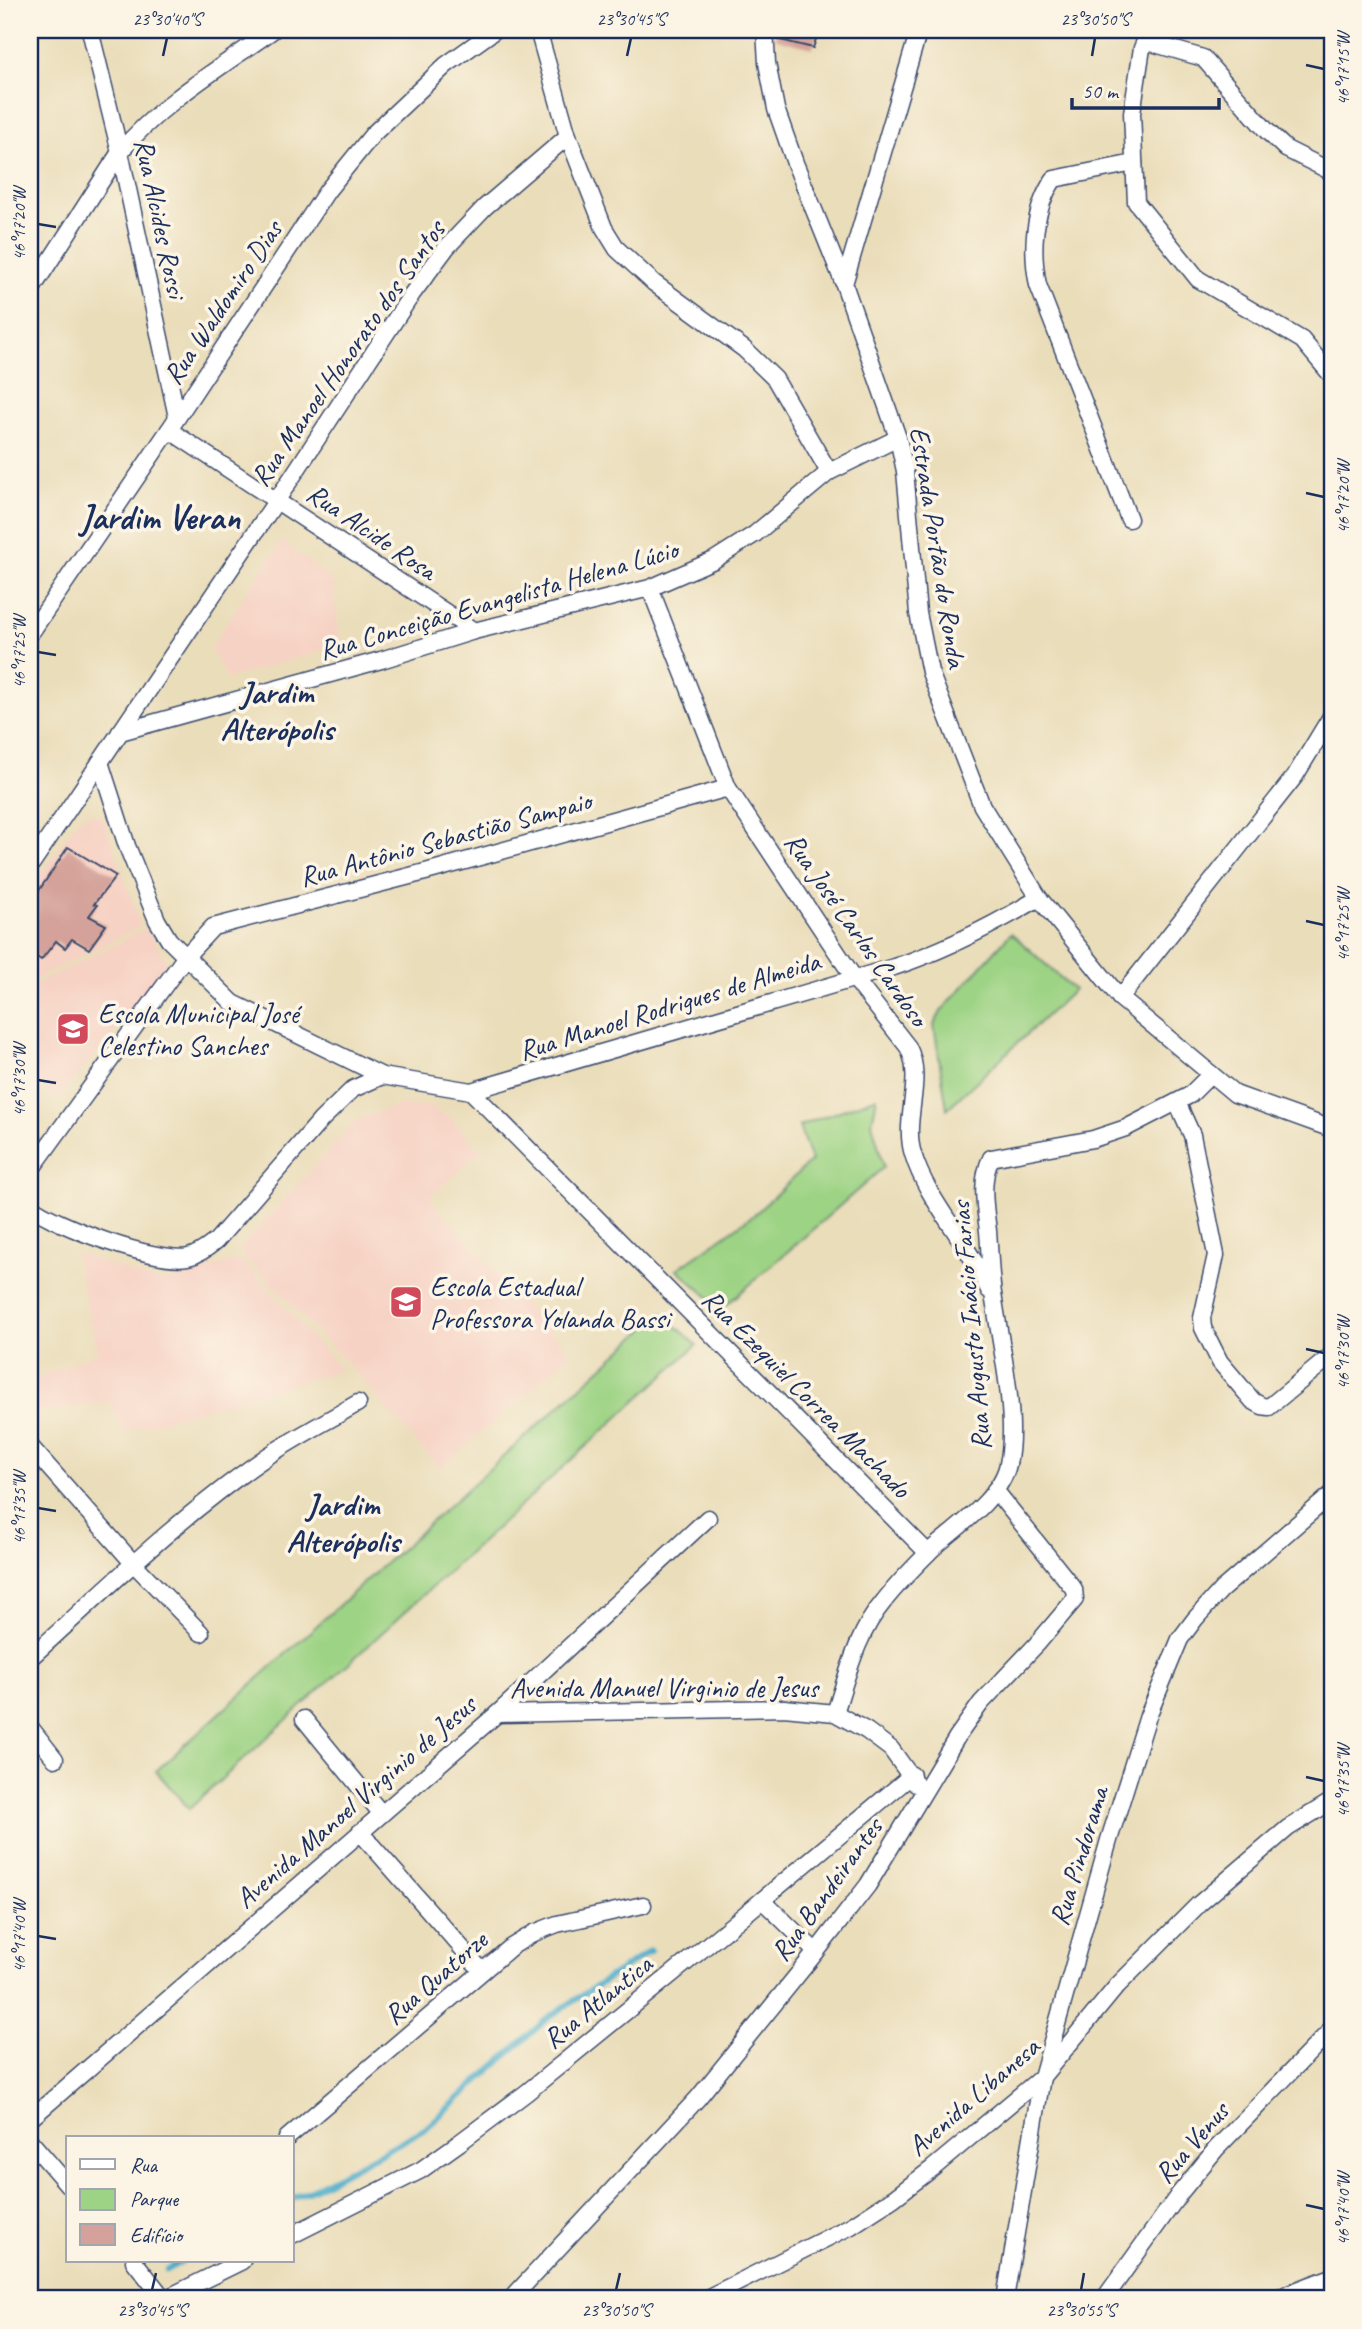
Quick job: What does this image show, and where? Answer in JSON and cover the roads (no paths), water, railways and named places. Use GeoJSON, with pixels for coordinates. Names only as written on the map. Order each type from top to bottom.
{"type":"FeatureCollection","features":[{"type":"Feature","properties":{"kind":"street","name":"Rua Alcides Rossi"},"geometry":{"type":"LineString","coordinates":[[90,30],[120,152],[173,424]]}},
{"type":"Feature","properties":{"kind":"street"},"geometry":{"type":"LineString","coordinates":[[30,292],[120,152],[156,113],[273,30]]}},
{"type":"Feature","properties":{"kind":"street","name":"Rua Waldomiro Dias"},"geometry":{"type":"LineString","coordinates":[[30,634],[327,191],[373,134],[446,65],[495,30]]}},
{"type":"Feature","properties":{"kind":"street"},"geometry":{"type":"LineString","coordinates":[[538,30],[568,136],[604,228],[617,249],[654,283],[744,349],[775,379],[829,472]]}},
{"type":"Feature","properties":{"kind":"street","name":"Estrada Portão do Ronda"},"geometry":{"type":"LineString","coordinates":[[765,30],[766,63],[776,109],[844,284],[898,438],[905,471],[918,612],[930,672],[982,806],[1038,898],[1120,998],[1236,1094],[1332,1129]]}},
{"type":"Feature","properties":{"kind":"street"},"geometry":{"type":"LineString","coordinates":[[844,284],[919,30]]}},
{"type":"Feature","properties":{"kind":"street"},"geometry":{"type":"LineString","coordinates":[[1332,171],[1286,149],[1203,58],[1147,35],[1132,113],[1136,202],[1198,278],[1302,340],[1332,376]]}},
{"type":"Feature","properties":{"kind":"street","name":"Rua Manoel Honorato dos Santos"},"geometry":{"type":"LineString","coordinates":[[30,866],[277,500],[412,294],[447,247],[485,207],[568,136]]}},
{"type":"Feature","properties":{"kind":"street"},"geometry":{"type":"LineString","coordinates":[[1129,519],[1038,285],[1034,266],[1035,236],[1044,193],[1054,179],[1134,163]]}},
{"type":"Feature","properties":{"kind":"street","name":"Rua Alcide Rosa"},"geometry":{"type":"LineString","coordinates":[[173,424],[277,500],[474,631]]}},
{"type":"Feature","properties":{"kind":"street","name":"Rua Conceição Evangelista Helena Lúcio"},"geometry":{"type":"LineString","coordinates":[[120,732],[381,660],[474,631],[650,588],[714,560],[755,534],[829,472],[898,438]]}},
{"type":"Feature","properties":{"kind":"street","name":"Rua José Carlos Cardoso"},"geometry":{"type":"LineString","coordinates":[[650,588],[728,788],[854,978],[908,1047],[915,1060],[910,1121],[911,1150],[920,1175],[973,1258],[994,1301]]}},
{"type":"Feature","properties":{"kind":"street"},"geometry":{"type":"LineString","coordinates":[[1120,998],[1295,776],[1332,715]]}},
{"type":"Feature","properties":{"kind":"street","name":"Rua Manoel Rodrigues de Almeida"},"geometry":{"type":"LineString","coordinates":[[100,762],[127,846],[149,902],[169,940],[233,1003],[382,1076],[471,1091],[934,954],[988,928],[1038,898]]}},
{"type":"Feature","properties":{"kind":"street","name":"Rua Antônio Sebastião Sampaio"},"geometry":{"type":"LineString","coordinates":[[30,1171],[186,956],[213,927],[433,870],[728,788]]}},
{"type":"Feature","properties":{"kind":"street","name":"Rua Augusto Inácio Farias"},"geometry":{"type":"LineString","coordinates":[[835,1713],[855,1650],[869,1622],[884,1601],[928,1553],[995,1490],[1002,1482],[1008,1464],[1010,1435],[1007,1389],[994,1301],[983,1183],[991,1158],[1093,1139],[1126,1128],[1190,1095],[1211,1074]]}},
{"type":"Feature","properties":{"kind":"street"},"geometry":{"type":"LineString","coordinates":[[30,1206],[54,1221],[110,1242],[167,1256],[187,1257],[216,1241],[321,1120],[353,1089],[382,1076]]}},
{"type":"Feature","properties":{"kind":"street","name":"Rua Ezequiel Correa Machado"},"geometry":{"type":"LineString","coordinates":[[471,1091],[928,1553]]}},
{"type":"Feature","properties":{"kind":"street"},"geometry":{"type":"LineString","coordinates":[[1177,1102],[1192,1135],[1216,1255],[1202,1318],[1206,1337],[1220,1362],[1253,1401],[1269,1407],[1332,1355]]}},
{"type":"Feature","properties":{"kind":"street"},"geometry":{"type":"LineString","coordinates":[[30,1658],[220,1491],[263,1459],[358,1403]]}},
{"type":"Feature","properties":{"kind":"street"},"geometry":{"type":"LineString","coordinates":[[30,1446],[134,1564],[201,1633]]}},
{"type":"Feature","properties":{"kind":"street","name":"Rua Bandeirantes"},"geometry":{"type":"LineString","coordinates":[[511,2299],[698,2098],[816,1952],[868,1885],[957,1737],[981,1703],[1075,1599],[1074,1589],[995,1490]]}},
{"type":"Feature","properties":{"kind":"street","name":"Rua Pindorama"},"geometry":{"type":"LineString","coordinates":[[1005,2299],[1042,2077],[1148,1716],[1180,1639],[1221,1590],[1332,1494]]}},
{"type":"Feature","properties":{"kind":"street","name":"Avenida Manoel Virginio de Jesus"},"geometry":{"type":"LineString","coordinates":[[30,2119],[497,1714],[708,1518]]}},
{"type":"Feature","properties":{"kind":"street","name":"Avenida Manuel Virginio de Jesus"},"geometry":{"type":"LineString","coordinates":[[497,1714],[771,1708],[808,1708],[835,1713],[867,1731],[891,1749],[912,1775],[923,1795]]}},
{"type":"Feature","properties":{"kind":"street"},"geometry":{"type":"LineString","coordinates":[[304,1719],[381,1813]]}},
{"type":"Feature","properties":{"kind":"street"},"geometry":{"type":"LineString","coordinates":[[30,1727],[55,1759]]}},
{"type":"Feature","properties":{"kind":"street","name":"Rua Atlantica"},"geometry":{"type":"LineString","coordinates":[[294,2234],[421,2170],[459,2143],[526,2093],[912,1775]]}},
{"type":"Feature","properties":{"kind":"street","name":"Avenida Libanesa"},"geometry":{"type":"LineString","coordinates":[[705,2299],[851,2225],[894,2198],[1042,2077],[1117,1986],[1199,1904],[1288,1828],[1332,1801]]}},
{"type":"Feature","properties":{"kind":"street"},"geometry":{"type":"LineString","coordinates":[[359,1832],[482,1971]]}},
{"type":"Feature","properties":{"kind":"street"},"geometry":{"type":"LineString","coordinates":[[762,1900],[816,1952]]}},
{"type":"Feature","properties":{"kind":"street","name":"Rua Quatorze"},"geometry":{"type":"LineString","coordinates":[[289,2136],[511,1947],[556,1923],[643,1905]]}},
{"type":"Feature","properties":{"kind":"street","name":"Rua Venus"},"geometry":{"type":"LineString","coordinates":[[1104,2299],[1180,2193],[1216,2149],[1332,2029]]}},
{"type":"Feature","properties":{"kind":"street"},"geometry":{"type":"LineString","coordinates":[[30,2141],[66,2183]]}},
{"type":"Feature","properties":{"kind":"street"},"geometry":{"type":"LineString","coordinates":[[139,2262],[164,2299],[240,2262]]}},
{"type":"Feature","properties":{"kind":"street"},"geometry":{"type":"LineString","coordinates":[[1274,2299],[1332,2277]]}},
{"type":"Feature","properties":{"kind":"waterway"},"geometry":{"type":"LineString","coordinates":[[294,2197],[425,2129],[549,2017],[650,1951]]}},
{"type":"Feature","properties":{"kind":"waterway"},"geometry":{"type":"LineString","coordinates":[[167,2270],[180,2262]]}},
{"type":"Feature","properties":{"kind":"place","name":"Escola Municipal José Celestino Sanches"},"geometry":{"type":"Point","coordinates":[73,1029]}},
{"type":"Feature","properties":{"kind":"place","name":"Escola Estadual Professora Yolanda Bassi"},"geometry":{"type":"Point","coordinates":[406,1302]}},
{"type":"Feature","properties":{"kind":"district","name":"Jardim Veran"},"geometry":{"type":"Point","coordinates":[160,517]}},
{"type":"Feature","properties":{"kind":"district","name":"Jardim Alterópolis"},"geometry":{"type":"Point","coordinates":[277,710]}},
{"type":"Feature","properties":{"kind":"district","name":"Jardim Alterópolis"},"geometry":{"type":"Point","coordinates":[343,1522]}}]}
